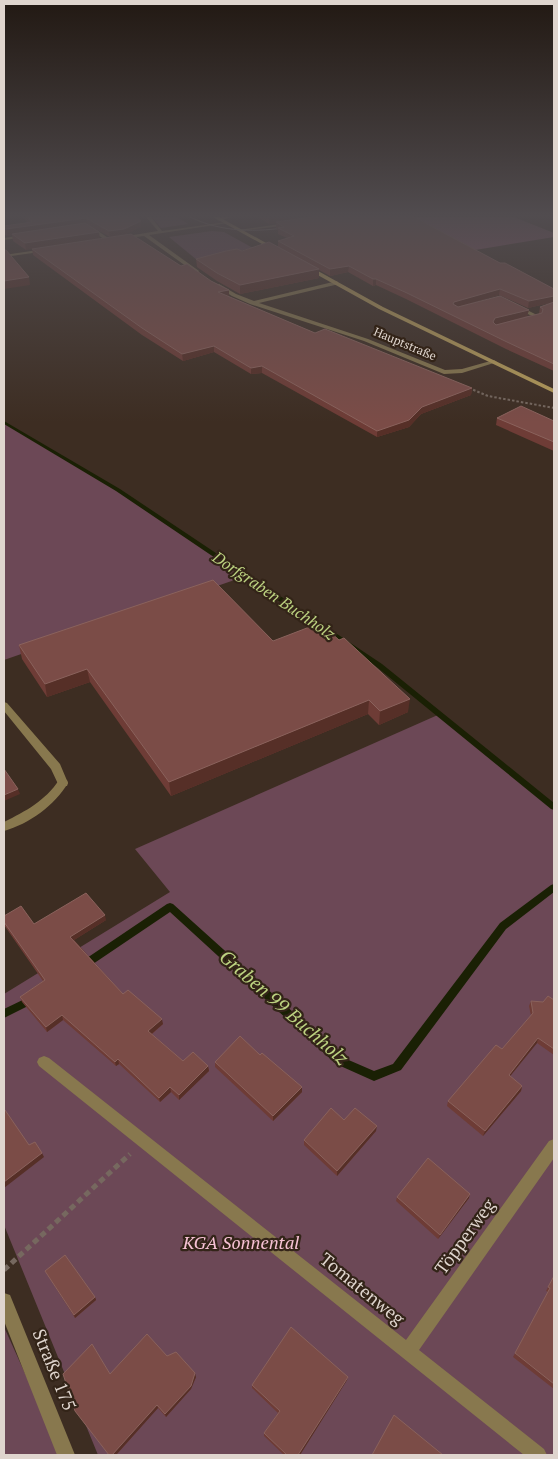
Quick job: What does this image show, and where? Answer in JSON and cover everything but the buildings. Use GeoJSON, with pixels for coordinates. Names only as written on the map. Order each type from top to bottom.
{"type":"FeatureCollection","features":[{"type":"Feature","properties":{"kind":"main road","name":"Hauptstraße"},"geometry":{"type":"LineString","coordinates":[[341,285],[389,312],[554,391]]}},
{"type":"Feature","properties":{"kind":"street","name":"Hauptstraße"},"geometry":{"type":"LineString","coordinates":[[216,285],[252,303],[366,340],[444,372],[462,370],[494,362]]}},
{"type":"Feature","properties":{"kind":"street"},"geometry":{"type":"LineString","coordinates":[[252,303],[328,285]]}},
{"type":"Feature","properties":{"kind":"street"},"geometry":{"type":"LineString","coordinates":[[514,306],[538,316],[521,321]]}},
{"type":"Feature","properties":{"kind":"street"},"geometry":{"type":"LineString","coordinates":[[528,312],[537,310]]}},
{"type":"Feature","properties":{"kind":"street"},"geometry":{"type":"LineString","coordinates":[[4,705],[56,767],[63,783],[56,795],[43,807],[4,827]]}},
{"type":"Feature","properties":{"kind":"street","name":"Tomatenweg"},"geometry":{"type":"LineString","coordinates":[[44,1062],[538,1455]]}},
{"type":"Feature","properties":{"kind":"street","name":"Töpperweg"},"geometry":{"type":"LineString","coordinates":[[408,1351],[554,1146]]}},
{"type":"Feature","properties":{"kind":"street","name":"Straße 175"},"geometry":{"type":"LineString","coordinates":[[4,1301],[66,1455]]}},
{"type":"Feature","properties":{"kind":"path"},"geometry":{"type":"LineString","coordinates":[[464,386],[488,396],[554,408]]}},
{"type":"Feature","properties":{"kind":"path"},"geometry":{"type":"LineString","coordinates":[[4,1270],[145,1141]]}},
{"type":"Feature","properties":{"kind":"green space"},"geometry":{"type":"Polygon","coordinates":[[[4,422],[118,490],[246,576],[4,660],[4,422]]]}},
{"type":"Feature","properties":{"kind":"green space","name":"KGA Sonnental"},"geometry":{"type":"Polygon","coordinates":[[[440,714],[554,807],[554,1455],[98,1455],[4,1225],[4,994],[170,892],[135,849],[440,714]]]}},
{"type":"Feature","properties":{"kind":"green space"},"geometry":{"type":"Polygon","coordinates":[[[4,1327],[62,1455],[4,1455],[4,1327]]]}},
{"type":"Feature","properties":{"kind":"waterway","name":"Dorfgraben Buchholz"},"geometry":{"type":"LineString","coordinates":[[4,422],[118,490],[380,666],[554,807]]}},
{"type":"Feature","properties":{"kind":"waterway","name":"Graben 99 Buchholz"},"geometry":{"type":"LineString","coordinates":[[84,965],[170,907],[340,1061],[374,1076],[397,1067],[503,926],[554,887]]}},
{"type":"Feature","properties":{"kind":"waterway","name":"Graben 99 Buchholz"},"geometry":{"type":"LineString","coordinates":[[4,1014],[33,999]]}}]}
